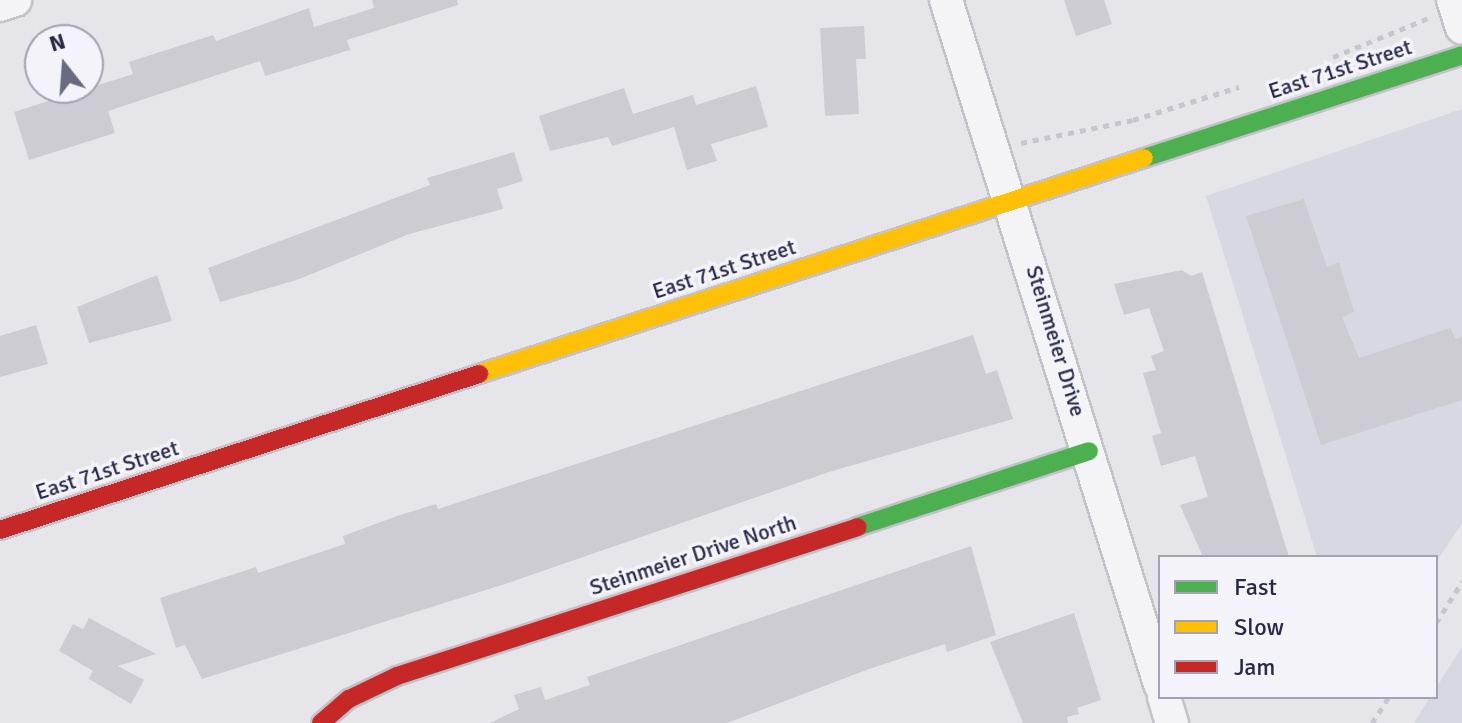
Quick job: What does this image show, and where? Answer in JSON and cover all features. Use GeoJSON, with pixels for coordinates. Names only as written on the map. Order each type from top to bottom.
{"type":"FeatureCollection","features":[{"type":"Feature","properties":{"kind":"main road","name":"East 71st Street"},"geometry":{"type":"LineString","coordinates":[[0,530],[1462,55]]}},
{"type":"Feature","properties":{"kind":"main road","name":"Steinmeier Drive North"},"geometry":{"type":"LineString","coordinates":[[321,723],[349,699],[397,676],[1089,451]]}},
{"type":"Feature","properties":{"kind":"street"},"geometry":{"type":"LineString","coordinates":[[0,5],[15,0]]}},
{"type":"Feature","properties":{"kind":"street","name":"Steinmeier Drive"},"geometry":{"type":"LineString","coordinates":[[946,0],[1012,200],[1158,677]]}},
{"type":"Feature","properties":{"kind":"street"},"geometry":{"type":"LineString","coordinates":[[1165,699],[1172,723]]}},
{"type":"Feature","properties":{"kind":"path"},"geometry":{"type":"LineString","coordinates":[[1317,62],[1457,12]]}},
{"type":"Feature","properties":{"kind":"path"},"geometry":{"type":"LineString","coordinates":[[996,150],[1055,132],[1133,120],[1244,86]]}},
{"type":"Feature","properties":{"kind":"path"},"geometry":{"type":"LineString","coordinates":[[1438,620],[1462,582]]}},
{"type":"Feature","properties":{"kind":"path"},"geometry":{"type":"LineString","coordinates":[[1372,723],[1388,699]]}},
{"type":"Feature","properties":{"kind":"shaded area"},"geometry":{"type":"Polygon","coordinates":[[[1462,109],[1462,524],[1438,559],[1438,555],[1316,555],[1206,196],[1462,109]]]}},
{"type":"Feature","properties":{"kind":"shaded area"},"geometry":{"type":"Polygon","coordinates":[[[1462,647],[1462,723],[1414,723],[1429,699],[1438,699],[1438,685],[1462,647]]]}},
{"type":"Feature","properties":{"kind":"building"},"geometry":{"type":"Polygon","coordinates":[[[372,0],[457,0],[458,5],[347,40],[350,50],[265,76],[260,61],[108,111],[115,133],[29,160],[14,112],[39,104],[104,104],[104,83],[133,74],[129,62],[213,35],[216,41],[309,8],[314,27],[374,8],[372,0]]]}},
{"type":"Feature","properties":{"kind":"building"},"geometry":{"type":"Polygon","coordinates":[[[1064,0],[1104,0],[1112,24],[1076,36],[1064,0]]]}},
{"type":"Feature","properties":{"kind":"building"},"geometry":{"type":"Polygon","coordinates":[[[864,26],[866,59],[856,59],[859,114],[825,116],[820,28],[864,26]]]}},
{"type":"Feature","properties":{"kind":"building"},"geometry":{"type":"Polygon","coordinates":[[[756,86],[768,127],[711,144],[717,161],[687,170],[674,127],[612,146],[608,137],[550,151],[539,116],[624,88],[633,114],[693,95],[696,105],[756,86]]]}},
{"type":"Feature","properties":{"kind":"building"},"geometry":{"type":"Polygon","coordinates":[[[514,152],[523,181],[497,189],[503,209],[409,234],[297,280],[220,302],[208,268],[430,185],[427,178],[514,152]]]}},
{"type":"Feature","properties":{"kind":"building"},"geometry":{"type":"Polygon","coordinates":[[[1304,199],[1327,267],[1339,262],[1354,312],[1342,317],[1359,358],[1450,328],[1456,339],[1462,336],[1462,400],[1321,445],[1246,216],[1304,199]]]}},
{"type":"Feature","properties":{"kind":"building"},"geometry":{"type":"Polygon","coordinates":[[[1182,270],[1191,276],[1202,272],[1288,555],[1202,555],[1180,505],[1208,497],[1195,456],[1161,466],[1152,436],[1161,433],[1143,373],[1156,370],[1151,356],[1164,351],[1149,308],[1124,315],[1114,284],[1182,270]]]}},
{"type":"Feature","properties":{"kind":"building"},"geometry":{"type":"Polygon","coordinates":[[[157,275],[172,321],[89,343],[77,307],[157,275]]]}},
{"type":"Feature","properties":{"kind":"building"},"geometry":{"type":"Polygon","coordinates":[[[36,325],[48,364],[0,377],[0,336],[36,325]]]}},
{"type":"Feature","properties":{"kind":"building"},"geometry":{"type":"Polygon","coordinates":[[[973,335],[986,374],[997,370],[1013,419],[829,472],[508,583],[202,679],[185,645],[176,648],[160,598],[256,567],[258,573],[345,544],[343,536],[397,516],[436,504],[438,509],[973,335]]]}},
{"type":"Feature","properties":{"kind":"building"},"geometry":{"type":"Polygon","coordinates":[[[971,546],[996,635],[947,652],[945,644],[727,723],[490,723],[519,709],[514,695],[541,687],[545,700],[590,685],[587,677],[971,546]]]}},
{"type":"Feature","properties":{"kind":"building"},"geometry":{"type":"Polygon","coordinates":[[[1074,613],[1101,700],[1077,708],[1079,714],[1067,717],[1068,723],[1023,723],[990,642],[1074,613]]]}},
{"type":"Feature","properties":{"kind":"building"},"geometry":{"type":"Polygon","coordinates":[[[89,618],[156,654],[118,666],[144,680],[131,704],[89,679],[93,671],[59,651],[73,624],[83,629],[89,618]]]}},
{"type":"Feature","properties":{"kind":"traffic: fast"},"geometry":{"type":"LineString","coordinates":[[1144,158],[1462,55]]}},
{"type":"Feature","properties":{"kind":"traffic: fast"},"geometry":{"type":"LineString","coordinates":[[857,527],[1089,451]]}},
{"type":"Feature","properties":{"kind":"traffic: slow"},"geometry":{"type":"LineString","coordinates":[[479,374],[1144,158]]}},
{"type":"Feature","properties":{"kind":"traffic: jam"},"geometry":{"type":"LineString","coordinates":[[0,530],[479,374]]}},
{"type":"Feature","properties":{"kind":"traffic: jam"},"geometry":{"type":"LineString","coordinates":[[321,723],[349,699],[397,676],[857,527]]}}]}
